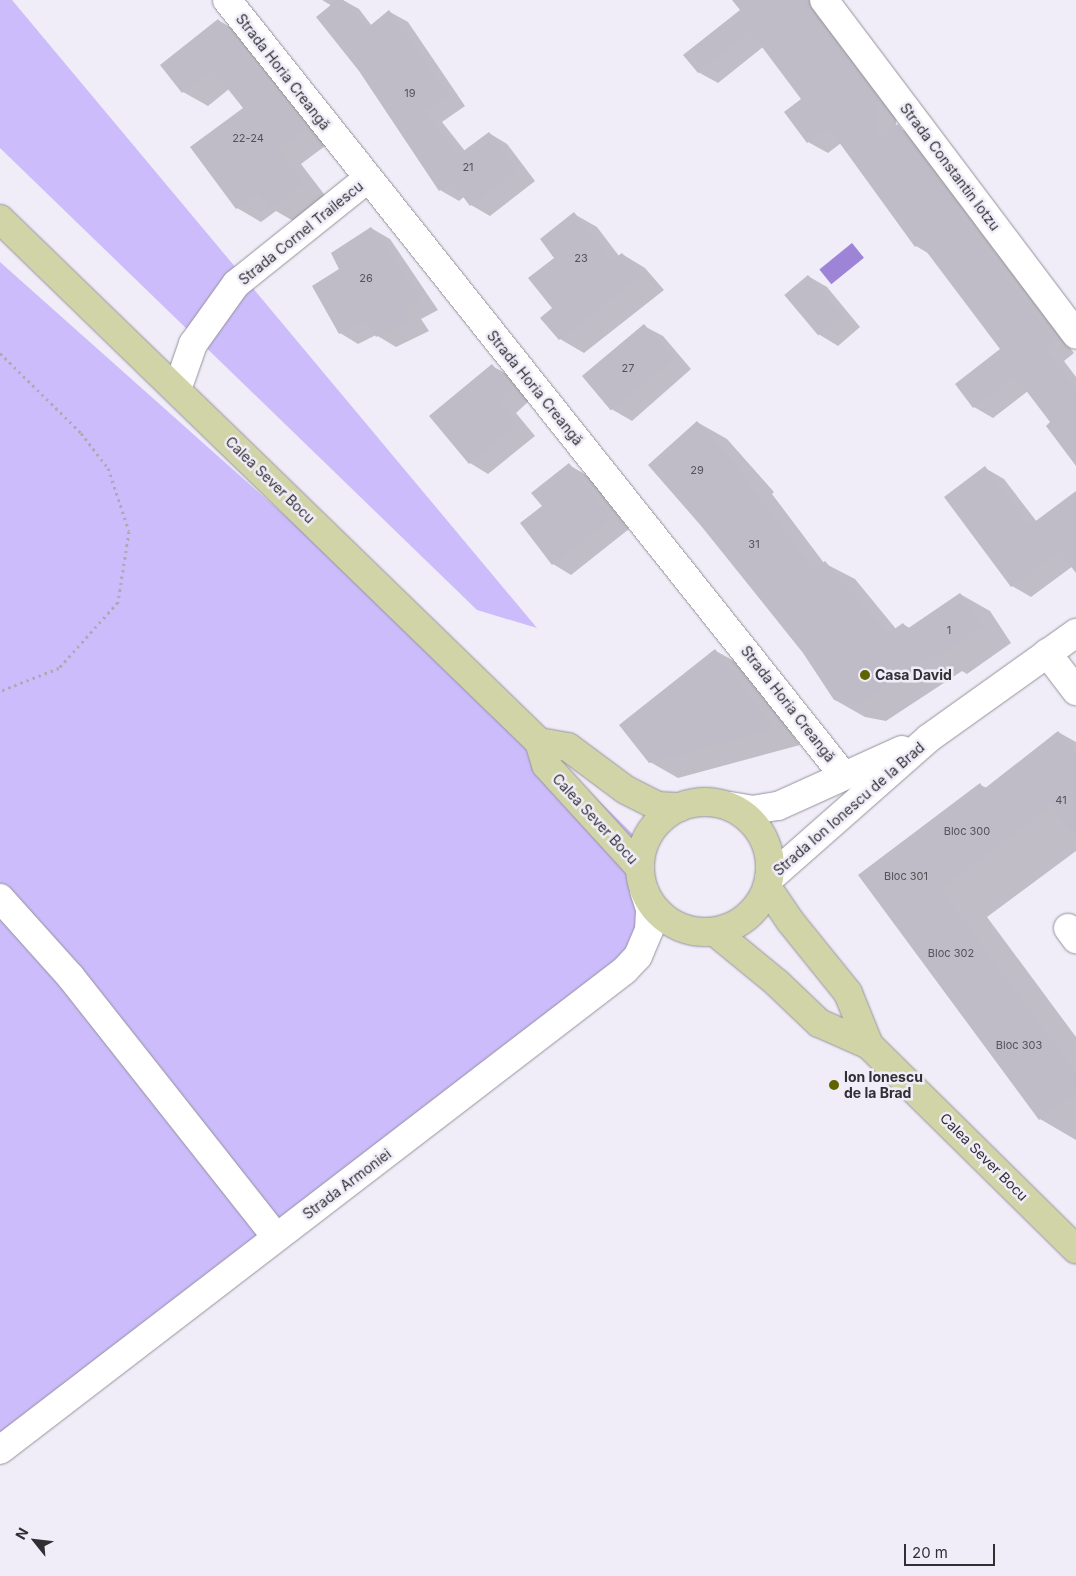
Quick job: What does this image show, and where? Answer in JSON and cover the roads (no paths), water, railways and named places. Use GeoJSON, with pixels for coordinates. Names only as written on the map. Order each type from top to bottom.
{"type":"FeatureCollection","features":[{"type":"Feature","properties":{"kind":"main road","name":"Calea Sever Bocu"},"geometry":{"type":"LineString","coordinates":[[0,219],[539,742],[546,765],[642,880]]}},
{"type":"Feature","properties":{"kind":"main road"},"geometry":{"type":"LineString","coordinates":[[539,742],[568,747],[626,790],[658,806],[680,807],[707,802],[730,806],[750,819],[764,838],[770,856],[768,883],[751,914],[730,927],[715,932],[692,931],[676,926],[657,911],[642,880],[649,834],[665,816],[680,807]]}},
{"type":"Feature","properties":{"kind":"main road","name":"Calea Sever Bocu"},"geometry":{"type":"LineString","coordinates":[[768,883],[848,993],[869,1045]]}},
{"type":"Feature","properties":{"kind":"main road","name":"Calea Sever Bocu"},"geometry":{"type":"LineString","coordinates":[[715,932],[750,959],[819,1023],[869,1045],[1076,1250]]}},
{"type":"Feature","properties":{"kind":"street","name":"Strada Horia Creangă"},"geometry":{"type":"LineString","coordinates":[[227,0],[367,179],[844,776]]}},
{"type":"Feature","properties":{"kind":"street","name":"Strada Constantin Iotzu"},"geometry":{"type":"LineString","coordinates":[[824,0],[1076,335]]}},
{"type":"Feature","properties":{"kind":"street","name":"Strada Cornel Trailescu"},"geometry":{"type":"LineString","coordinates":[[177,390],[193,344],[236,284],[367,179]]}},
{"type":"Feature","properties":{"kind":"street","name":"Strada Ion Ionescu de la Brad"},"geometry":{"type":"LineString","coordinates":[[768,883],[929,738],[1076,632]]}},
{"type":"Feature","properties":{"kind":"street"},"geometry":{"type":"LineString","coordinates":[[1047,653],[1076,691]]}},
{"type":"Feature","properties":{"kind":"street","name":"Strada Ion Ionescu de la Brad"},"geometry":{"type":"LineString","coordinates":[[730,806],[752,810],[772,808],[929,738]]}},
{"type":"Feature","properties":{"kind":"street","name":"Strada Armoniei"},"geometry":{"type":"LineString","coordinates":[[0,1450],[626,970],[638,956],[649,930],[650,909],[642,880]]}},
{"type":"Feature","properties":{"kind":"street"},"geometry":{"type":"LineString","coordinates":[[0,898],[70,976],[276,1237]]}},
{"type":"Feature","properties":{"kind":"place","name":"Casa David"},"geometry":{"type":"Point","coordinates":[865,675]}},
{"type":"Feature","properties":{"kind":"place","name":"Ion Ionescu de la Brad"},"geometry":{"type":"Point","coordinates":[834,1085]}}]}
